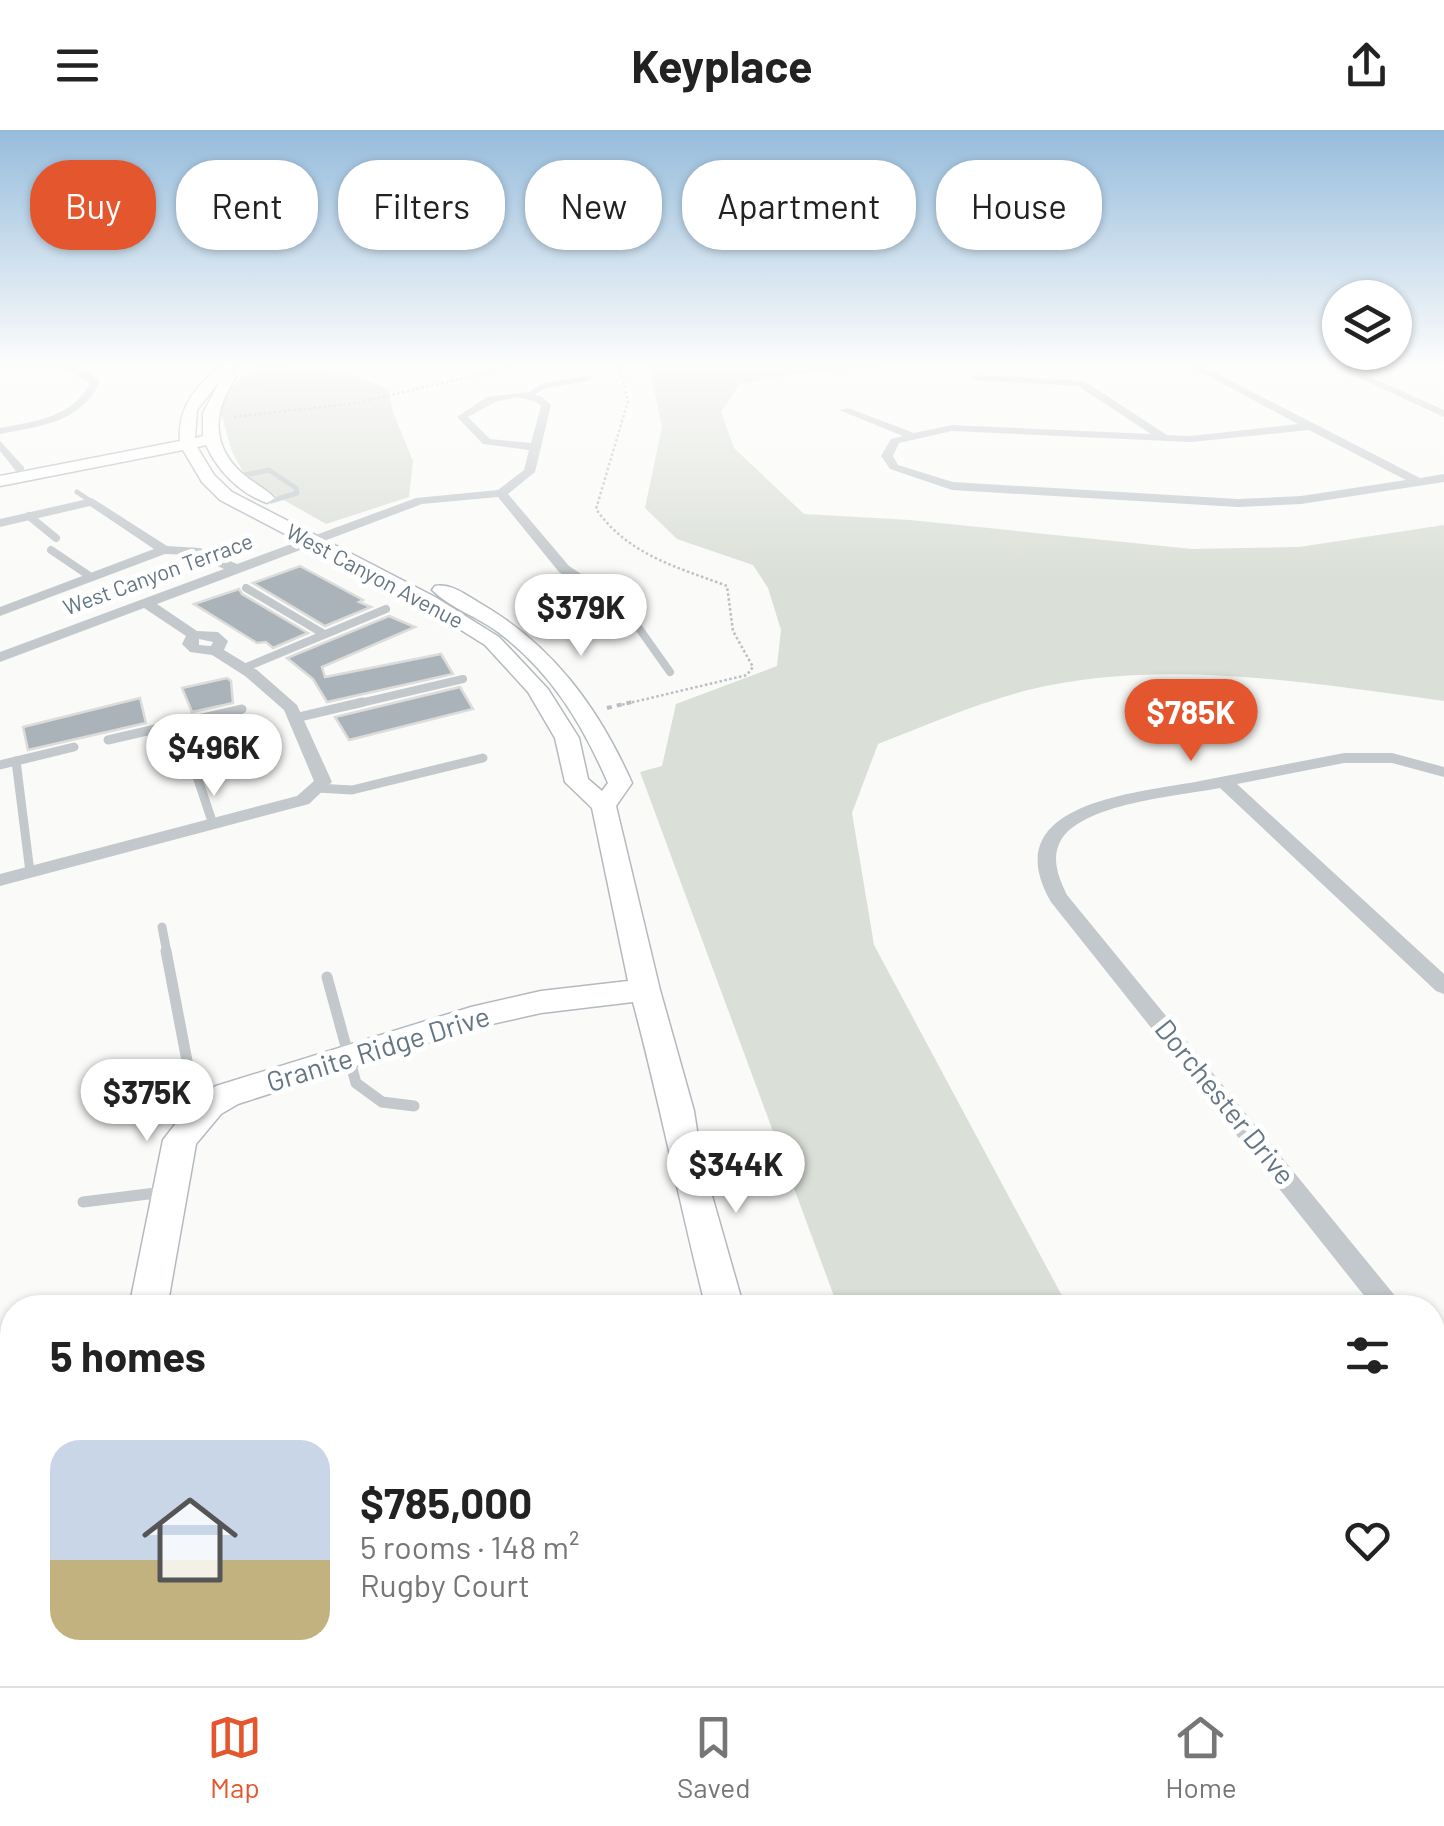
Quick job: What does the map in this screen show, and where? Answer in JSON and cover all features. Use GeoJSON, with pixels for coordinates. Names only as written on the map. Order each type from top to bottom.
{"type":"FeatureCollection","features":[{"type":"Feature","properties":{"kind":"street"},"geometry":{"type":"LineString","coordinates":[[185,442],[186,435]]}},
{"type":"Feature","properties":{"kind":"street"},"geometry":{"type":"LineString","coordinates":[[0,474],[210,439],[210,435]]}},
{"type":"Feature","properties":{"kind":"street"},"geometry":{"type":"LineString","coordinates":[[480,435],[487,442],[535,447]]}},
{"type":"Feature","properties":{"kind":"street"},"geometry":{"type":"LineString","coordinates":[[538,435],[530,472],[502,493],[564,569],[626,610]]}},
{"type":"Feature","properties":{"kind":"street"},"geometry":{"type":"LineString","coordinates":[[908,435],[889,446],[887,456],[894,467],[952,486],[1238,503],[1301,500],[1444,478]]}},
{"type":"Feature","properties":{"kind":"street"},"geometry":{"type":"LineString","coordinates":[[1092,435],[1163,438],[1249,435]]}},
{"type":"Feature","properties":{"kind":"street"},"geometry":{"type":"LineString","coordinates":[[1158,435],[1163,438]]}},
{"type":"Feature","properties":{"kind":"street"},"geometry":{"type":"LineString","coordinates":[[1327,435],[1418,482]]}},
{"type":"Feature","properties":{"kind":"street","name":"West Canyon Avenue"},"geometry":{"type":"LineString","coordinates":[[210,439],[219,460],[235,477],[321,538],[492,641],[537,689],[567,738],[577,782],[604,806],[645,990],[722,1295]]}},
{"type":"Feature","properties":{"kind":"street"},"geometry":{"type":"LineString","coordinates":[[0,482],[185,442]]}},
{"type":"Feature","properties":{"kind":"street","name":"West Canyon Avenue"},"geometry":{"type":"LineString","coordinates":[[185,442],[207,479],[226,496],[508,627],[561,676],[587,712],[620,783],[604,806]]}},
{"type":"Feature","properties":{"kind":"street"},"geometry":{"type":"LineString","coordinates":[[0,444],[20,469]]}},
{"type":"Feature","properties":{"kind":"street","name":"West Canyon Terrace"},"geometry":{"type":"LineString","coordinates":[[0,657],[420,501],[502,493]]}},
{"type":"Feature","properties":{"kind":"street"},"geometry":{"type":"LineString","coordinates":[[0,523],[92,502],[164,550]]}},
{"type":"Feature","properties":{"kind":"street"},"geometry":{"type":"LineString","coordinates":[[0,612],[164,550],[195,550],[236,569]]}},
{"type":"Feature","properties":{"kind":"street"},"geometry":{"type":"LineString","coordinates":[[0,880],[303,800],[323,782],[291,708],[244,668],[216,651],[191,648],[194,635],[146,603]]}},
{"type":"Feature","properties":{"kind":"street"},"geometry":{"type":"LineString","coordinates":[[1224,782],[1344,758],[1392,758],[1444,772]]}},
{"type":"Feature","properties":{"kind":"street"},"geometry":{"type":"LineString","coordinates":[[1224,782],[1444,986]]}},
{"type":"Feature","properties":{"kind":"street","name":"Dorchester Drive"},"geometry":{"type":"LineString","coordinates":[[1224,782],[1095,807],[1071,818],[1050,837],[1046,857],[1048,880],[1381,1295]]}},
{"type":"Feature","properties":{"kind":"street","name":"Granite Ridge Drive"},"geometry":{"type":"LineString","coordinates":[[209,1105],[227,1095],[471,1018],[541,1002],[645,990]]}},
{"type":"Feature","properties":{"kind":"street"},"geometry":{"type":"LineString","coordinates":[[150,1295],[180,1140],[209,1105]]}},
{"type":"Feature","properties":{"kind":"lane"},"geometry":{"type":"LineString","coordinates":[[235,477],[270,470],[296,488],[297,492],[271,501]]}},
{"type":"Feature","properties":{"kind":"lane"},"geometry":{"type":"LineString","coordinates":[[77,492],[92,502]]}},
{"type":"Feature","properties":{"kind":"lane"},"geometry":{"type":"LineString","coordinates":[[30,516],[56,538]]}},
{"type":"Feature","properties":{"kind":"lane"},"geometry":{"type":"LineString","coordinates":[[50,550],[91,577]]}},
{"type":"Feature","properties":{"kind":"lane"},"geometry":{"type":"LineString","coordinates":[[246,588],[324,634]]}},
{"type":"Feature","properties":{"kind":"lane"},"geometry":{"type":"LineString","coordinates":[[244,668],[386,609]]}},
{"type":"Feature","properties":{"kind":"lane"},"geometry":{"type":"LineString","coordinates":[[626,610],[670,672]]}},
{"type":"Feature","properties":{"kind":"lane"},"geometry":{"type":"LineString","coordinates":[[295,718],[463,679]]}},
{"type":"Feature","properties":{"kind":"lane"},"geometry":{"type":"LineString","coordinates":[[108,740],[242,708]]}},
{"type":"Feature","properties":{"kind":"lane"},"geometry":{"type":"LineString","coordinates":[[179,723],[213,824]]}},
{"type":"Feature","properties":{"kind":"lane"},"geometry":{"type":"LineString","coordinates":[[0,765],[74,747]]}},
{"type":"Feature","properties":{"kind":"lane"},"geometry":{"type":"LineString","coordinates":[[316,788],[352,790],[483,758]]}},
{"type":"Feature","properties":{"kind":"lane"},"geometry":{"type":"LineString","coordinates":[[16,761],[30,872]]}},
{"type":"Feature","properties":{"kind":"lane"},"geometry":{"type":"LineString","coordinates":[[162,927],[192,1087],[209,1105]]}},
{"type":"Feature","properties":{"kind":"lane"},"geometry":{"type":"LineString","coordinates":[[327,978],[356,1083],[367,1098],[396,1106],[414,1106]]}},
{"type":"Feature","properties":{"kind":"lane"},"geometry":{"type":"LineString","coordinates":[[83,1202],[170,1192]]}},
{"type":"Feature","properties":{"kind":"path"},"geometry":{"type":"LineString","coordinates":[[587,712],[747,676],[753,667],[733,631],[726,586],[679,571],[626,544],[596,509],[618,435]]}},
{"type":"Feature","properties":{"kind":"shaded area"},"geometry":{"type":"Polygon","coordinates":[[[227,435],[402,435],[413,461],[409,497],[326,524],[244,473],[227,435]]]}},
{"type":"Feature","properties":{"kind":"shaded area"},"geometry":{"type":"Polygon","coordinates":[[[660,435],[729,435],[734,448],[804,514],[910,520],[1192,549],[1299,547],[1444,525],[1444,701],[1236,676],[1131,675],[1028,690],[878,744],[852,813],[874,945],[1062,1295],[834,1295],[640,772],[662,766],[676,704],[777,666],[781,630],[768,588],[753,565],[677,539],[645,508],[660,435]]]}},
{"type":"Feature","properties":{"kind":"building"},"geometry":{"type":"Polygon","coordinates":[[[300,566],[371,607],[325,626],[253,583],[300,566]]]}},
{"type":"Feature","properties":{"kind":"building"},"geometry":{"type":"Polygon","coordinates":[[[239,589],[308,633],[273,648],[266,642],[257,643],[194,604],[239,589]]]}},
{"type":"Feature","properties":{"kind":"building"},"geometry":{"type":"Polygon","coordinates":[[[389,616],[415,627],[322,667],[325,677],[441,654],[453,674],[327,702],[313,679],[287,658],[389,616]]]}},
{"type":"Feature","properties":{"kind":"building"},"geometry":{"type":"Polygon","coordinates":[[[227,678],[231,681],[233,703],[192,712],[182,688],[227,678]]]}},
{"type":"Feature","properties":{"kind":"building"},"geometry":{"type":"Polygon","coordinates":[[[460,687],[473,709],[349,740],[335,717],[460,687]]]}},
{"type":"Feature","properties":{"kind":"building"},"geometry":{"type":"Polygon","coordinates":[[[140,698],[146,723],[28,750],[23,727],[140,698]]]}}]}
